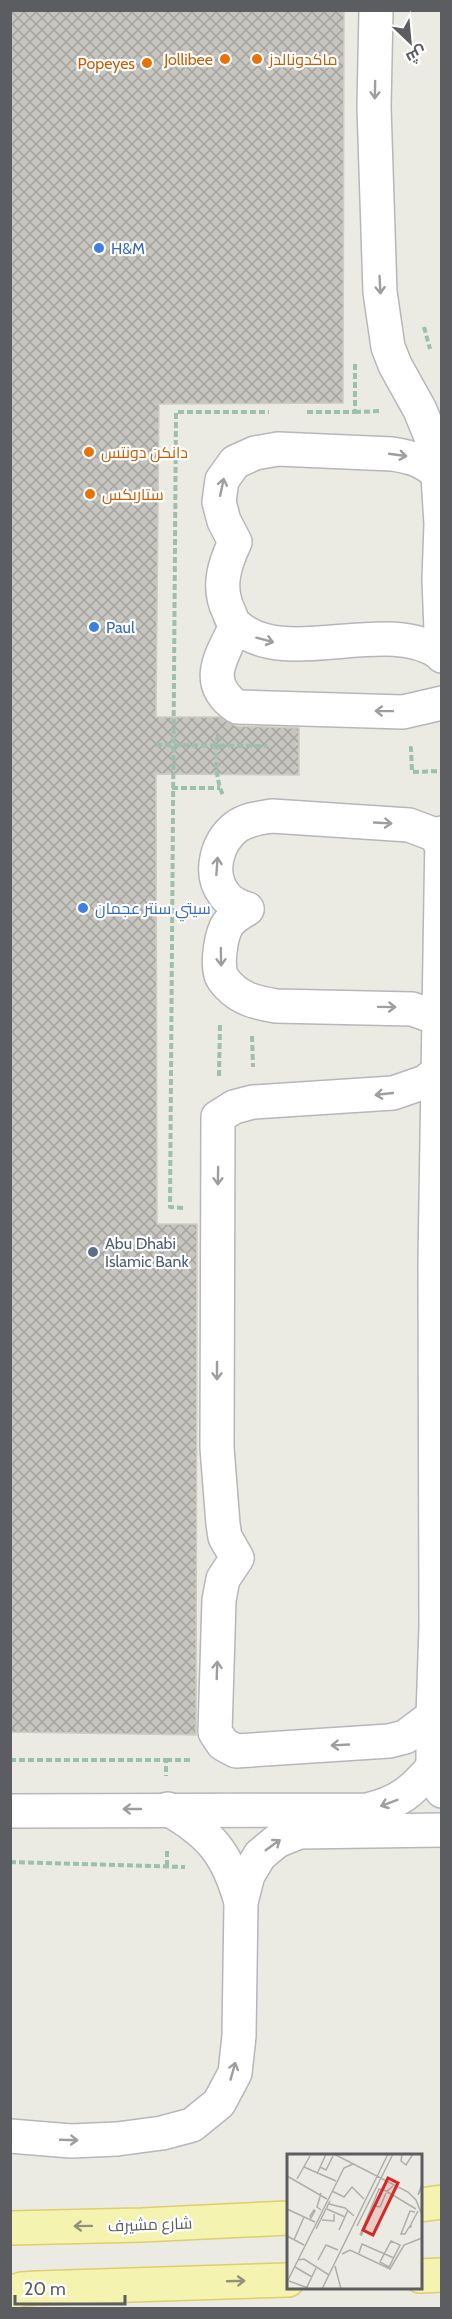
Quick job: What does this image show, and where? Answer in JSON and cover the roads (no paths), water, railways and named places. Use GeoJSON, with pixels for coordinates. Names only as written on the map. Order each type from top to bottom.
{"type":"FeatureCollection","features":[{"type":"Feature","properties":{"kind":"main road"},"geometry":{"type":"LineString","coordinates":[[422,2205],[441,2202]]}},
{"type":"Feature","properties":{"kind":"main road"},"geometry":{"type":"LineString","coordinates":[[422,2214],[441,2214]]}},
{"type":"Feature","properties":{"kind":"main road","name":"شارع مشيرف"},"geometry":{"type":"LineString","coordinates":[[10,2228],[287,2218]]}},
{"type":"Feature","properties":{"kind":"main road"},"geometry":{"type":"LineString","coordinates":[[422,2276],[441,2275]]}},
{"type":"Feature","properties":{"kind":"main road"},"geometry":{"type":"LineString","coordinates":[[10,2292],[37,2288],[287,2280]]}},
{"type":"Feature","properties":{"kind":"lane"},"geometry":{"type":"LineString","coordinates":[[376,10],[375,151],[380,292],[385,330],[395,365],[420,410],[431,437],[439,476],[441,655]]}},
{"type":"Feature","properties":{"kind":"lane"},"geometry":{"type":"LineString","coordinates":[[439,476],[426,463],[410,457],[392,454],[278,449],[255,453],[235,462],[222,480],[219,502],[224,521],[235,542],[222,577],[224,601],[236,626],[255,638],[278,644],[406,640],[432,647],[441,655]]}},
{"type":"Feature","properties":{"kind":"lane"},"geometry":{"type":"LineString","coordinates":[[236,626],[221,658],[216,677],[225,699],[237,707],[387,711],[417,710],[441,703]]}},
{"type":"Feature","properties":{"kind":"lane"},"geometry":{"type":"LineString","coordinates":[[438,1021],[422,1012],[402,1008],[276,1006],[259,1004],[243,997],[230,987],[221,975],[220,945],[223,934],[236,915],[247,909],[235,904],[225,896],[216,875],[216,866],[217,856],[224,839],[238,825],[254,818],[272,816],[409,825],[433,834],[441,843]]}},
{"type":"Feature","properties":{"kind":"lane"},"geometry":{"type":"LineString","coordinates":[[10,1811],[367,1810],[400,1799],[415,1788],[437,1779],[433,1716],[436,1605],[437,1073],[441,833]]}},
{"type":"Feature","properties":{"kind":"lane"},"geometry":{"type":"LineString","coordinates":[[433,1716],[405,1737],[374,1743],[236,1751],[223,1744],[215,1732],[219,1600],[223,1579],[237,1558],[228,1542],[223,1524],[217,1448],[218,1117],[234,1107],[253,1102],[393,1093],[424,1082],[437,1073]]}},
{"type":"Feature","properties":{"kind":"lane"},"geometry":{"type":"LineString","coordinates":[[168,1809],[207,1836],[222,1854],[230,1868],[241,1902]]}},
{"type":"Feature","properties":{"kind":"lane"},"geometry":{"type":"LineString","coordinates":[[10,2136],[71,2141],[117,2139],[162,2133],[192,2125],[219,2103],[235,2073],[239,2036],[241,1902],[248,1875],[260,1855],[277,1841],[299,1832],[441,1830]]}},
{"type":"Feature","properties":{"kind":"place","name":"Jollibee"},"geometry":{"type":"Point","coordinates":[225,59]}},
{"type":"Feature","properties":{"kind":"place","name":"ماكدونالدز"},"geometry":{"type":"Point","coordinates":[257,59]}},
{"type":"Feature","properties":{"kind":"place","name":"Popeyes"},"geometry":{"type":"Point","coordinates":[147,63]}},
{"type":"Feature","properties":{"kind":"place","name":"H&M"},"geometry":{"type":"Point","coordinates":[99,248]}},
{"type":"Feature","properties":{"kind":"place","name":"دانكن دونتس"},"geometry":{"type":"Point","coordinates":[89,452]}},
{"type":"Feature","properties":{"kind":"place","name":"ستاربكس"},"geometry":{"type":"Point","coordinates":[90,494]}},
{"type":"Feature","properties":{"kind":"place","name":"Paul"},"geometry":{"type":"Point","coordinates":[94,627]}},
{"type":"Feature","properties":{"kind":"place","name":"سيتي سنتر عجمان"},"geometry":{"type":"Point","coordinates":[83,908]}},
{"type":"Feature","properties":{"kind":"place","name":"Abu Dhabi Islamic Bank"},"geometry":{"type":"Point","coordinates":[93,1252]}}]}
